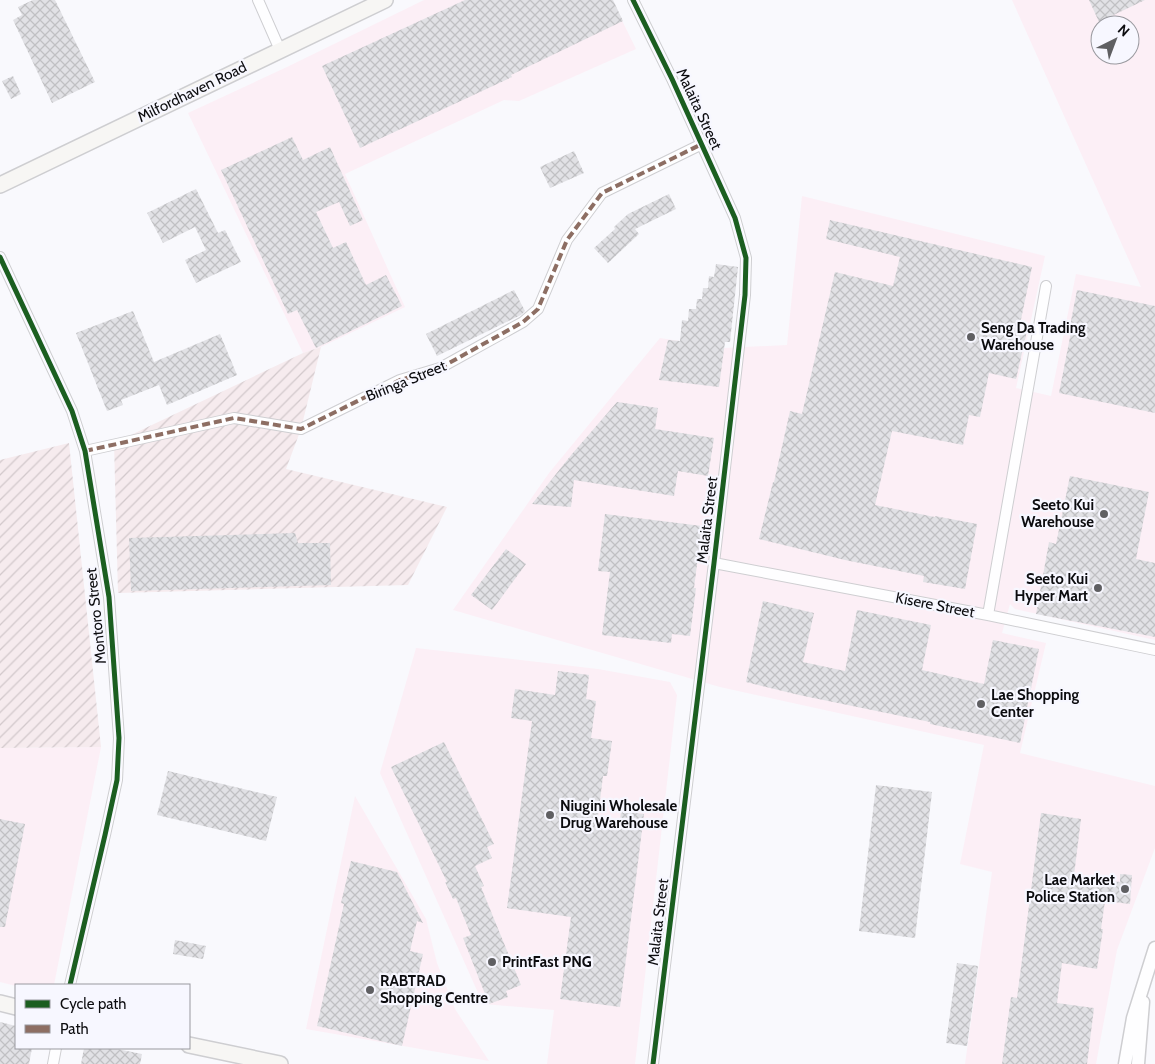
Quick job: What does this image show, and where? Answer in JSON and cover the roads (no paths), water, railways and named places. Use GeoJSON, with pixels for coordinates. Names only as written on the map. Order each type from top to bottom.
{"type":"FeatureCollection","features":[{"type":"Feature","properties":{"kind":"main road","name":"Milfordhaven Road"},"geometry":{"type":"LineString","coordinates":[[0,185],[385,0]]}},
{"type":"Feature","properties":{"kind":"main road"},"geometry":{"type":"LineString","coordinates":[[0,1003],[15,1007]]}},
{"type":"Feature","properties":{"kind":"main road"},"geometry":{"type":"LineString","coordinates":[[190,1045],[280,1064]]}},
{"type":"Feature","properties":{"kind":"street"},"geometry":{"type":"LineString","coordinates":[[258,0],[280,50]]}},
{"type":"Feature","properties":{"kind":"street","name":"Malaita Street"},"geometry":{"type":"LineString","coordinates":[[633,0],[735,218],[746,258],[745,295],[654,1064]]}},
{"type":"Feature","properties":{"kind":"street","name":"Biringa Street"},"geometry":{"type":"LineString","coordinates":[[85,451],[234,418],[302,429],[400,380],[440,368],[523,322],[538,310],[567,240],[602,193],[702,144]]}},
{"type":"Feature","properties":{"kind":"street","name":"Montoro Street"},"geometry":{"type":"LineString","coordinates":[[0,258],[72,410],[85,451],[109,597],[119,738],[117,780],[70,984]]}},
{"type":"Feature","properties":{"kind":"street"},"geometry":{"type":"LineString","coordinates":[[988,615],[1046,286]]}},
{"type":"Feature","properties":{"kind":"street","name":"Kisere Street"},"geometry":{"type":"LineString","coordinates":[[714,563],[988,615],[1155,650]]}},
{"type":"Feature","properties":{"kind":"street"},"geometry":{"type":"LineString","coordinates":[[1125,1064],[1133,1018],[1155,948]]}},
{"type":"Feature","properties":{"kind":"street"},"geometry":{"type":"LineString","coordinates":[[1138,1064],[1145,982]]}},
{"type":"Feature","properties":{"kind":"street"},"geometry":{"type":"LineString","coordinates":[[53,1064],[56,1049]]}},
{"type":"Feature","properties":{"kind":"place","name":"Seng Da Trading Warehouse"},"geometry":{"type":"Point","coordinates":[971,337]}},
{"type":"Feature","properties":{"kind":"place","name":"Seeto Kui Warehouse"},"geometry":{"type":"Point","coordinates":[1104,514]}},
{"type":"Feature","properties":{"kind":"place","name":"Seeto Kui Hyper Mart"},"geometry":{"type":"Point","coordinates":[1098,588]}},
{"type":"Feature","properties":{"kind":"place","name":"Lae Shopping Center"},"geometry":{"type":"Point","coordinates":[981,704]}},
{"type":"Feature","properties":{"kind":"place","name":"Niugini Wholesale Drug Warehouse"},"geometry":{"type":"Point","coordinates":[550,815]}},
{"type":"Feature","properties":{"kind":"place","name":"Lae Market Police Station"},"geometry":{"type":"Point","coordinates":[1125,889]}},
{"type":"Feature","properties":{"kind":"place","name":"PrintFast PNG"},"geometry":{"type":"Point","coordinates":[492,962]}},
{"type":"Feature","properties":{"kind":"place","name":"RABTRAD Shopping Centre"},"geometry":{"type":"Point","coordinates":[370,990]}}]}
